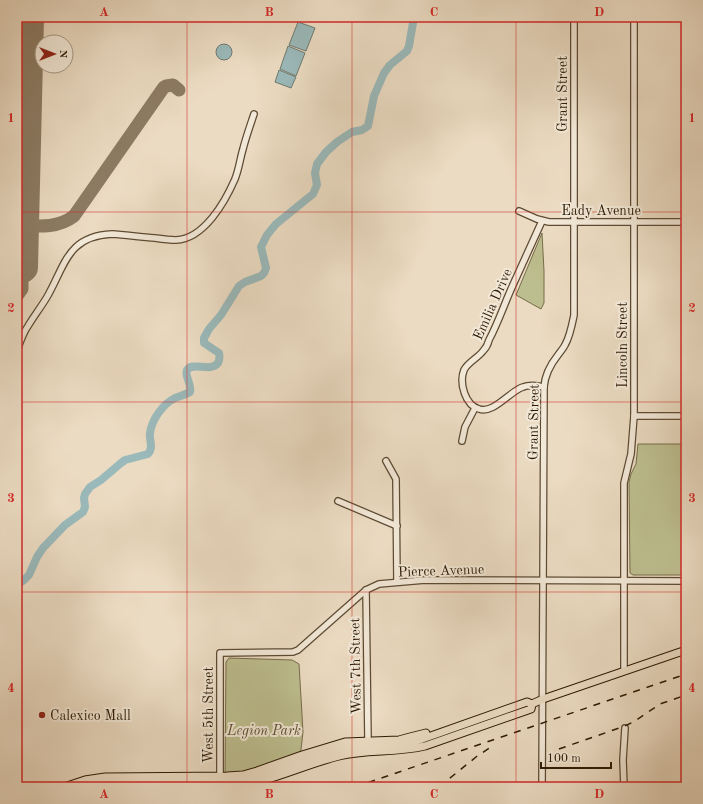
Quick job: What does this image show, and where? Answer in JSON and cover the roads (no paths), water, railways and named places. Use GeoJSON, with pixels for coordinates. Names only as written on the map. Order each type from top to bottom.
{"type":"FeatureCollection","features":[{"type":"Feature","properties":{"kind":"main road"},"geometry":{"type":"LineString","coordinates":[[79,787],[101,782],[117,781],[242,780],[340,749],[411,743],[527,702],[532,704],[686,650]]}},
{"type":"Feature","properties":{"kind":"main road"},"geometry":{"type":"LineString","coordinates":[[233,787],[265,781],[339,756],[399,751],[419,747],[531,709],[532,704]]}},
{"type":"Feature","properties":{"kind":"main road"},"geometry":{"type":"LineString","coordinates":[[64,787],[85,780],[105,777],[243,775],[345,742],[404,739],[482,713],[490,715]]}},
{"type":"Feature","properties":{"kind":"main road"},"geometry":{"type":"LineString","coordinates":[[121,787],[166,787]]}},
{"type":"Feature","properties":{"kind":"street","name":"Grant Street"},"geometry":{"type":"LineString","coordinates":[[542,787],[544,387],[548,370],[565,346],[571,332],[574,315],[574,17]]}},
{"type":"Feature","properties":{"kind":"street","name":"Lincoln Street"},"geometry":{"type":"LineString","coordinates":[[624,671],[624,483],[631,454],[634,416],[634,17]]}},
{"type":"Feature","properties":{"kind":"street"},"geometry":{"type":"LineString","coordinates":[[17,351],[28,326],[48,296],[64,262],[77,246],[94,236],[105,234],[176,240],[188,238],[204,227],[221,205],[235,179],[254,114]]}},
{"type":"Feature","properties":{"kind":"street","name":"Eady Avenue"},"geometry":{"type":"LineString","coordinates":[[518,211],[542,221],[686,222]]}},
{"type":"Feature","properties":{"kind":"street","name":"Emilia Drive"},"geometry":{"type":"LineString","coordinates":[[475,408],[466,398],[463,378],[464,370],[468,364],[484,351],[542,221]]}},
{"type":"Feature","properties":{"kind":"street"},"geometry":{"type":"LineString","coordinates":[[462,441],[465,427],[475,408],[480,410],[488,409],[515,390],[522,387],[530,385],[544,387]]}},
{"type":"Feature","properties":{"kind":"street"},"geometry":{"type":"LineString","coordinates":[[634,416],[686,416]]}},
{"type":"Feature","properties":{"kind":"street"},"geometry":{"type":"LineString","coordinates":[[386,461],[396,479],[396,582]]}},
{"type":"Feature","properties":{"kind":"street"},"geometry":{"type":"LineString","coordinates":[[338,501],[397,526]]}},
{"type":"Feature","properties":{"kind":"street","name":"Pierce Avenue"},"geometry":{"type":"LineString","coordinates":[[220,653],[293,652],[298,650],[366,590],[378,584],[424,580],[686,581]]}},
{"type":"Feature","properties":{"kind":"street","name":"West 7th Street"},"geometry":{"type":"LineString","coordinates":[[366,590],[368,741]]}},
{"type":"Feature","properties":{"kind":"street","name":"West 5th Street"},"geometry":{"type":"LineString","coordinates":[[220,653],[220,776]]}},
{"type":"Feature","properties":{"kind":"street"},"geometry":{"type":"LineString","coordinates":[[624,787],[623,760],[625,728]]}},
{"type":"Feature","properties":{"kind":"water"},"geometry":{"type":"Polygon","coordinates":[[[298,22],[315,28],[306,51],[289,45],[298,22]]]}},
{"type":"Feature","properties":{"kind":"water"},"geometry":{"type":"Polygon","coordinates":[[[224,44],[230,46],[232,52],[230,58],[224,60],[218,58],[216,52],[218,46],[224,44]]]}},
{"type":"Feature","properties":{"kind":"water"},"geometry":{"type":"Polygon","coordinates":[[[288,46],[305,53],[296,76],[280,69],[288,46]]]}},
{"type":"Feature","properties":{"kind":"water"},"geometry":{"type":"Polygon","coordinates":[[[279,70],[296,77],[291,88],[275,82],[279,70]]]}},
{"type":"Feature","properties":{"kind":"waterway"},"geometry":{"type":"LineString","coordinates":[[17,585],[29,575],[43,548],[65,525],[83,512],[85,507],[85,494],[90,487],[125,460],[148,454],[151,449],[151,428],[159,412],[166,404],[175,398],[190,392],[190,386],[186,375],[187,370],[193,367],[211,367],[218,363],[220,358],[219,353],[204,343],[204,338],[209,329],[221,315],[239,286],[261,276],[264,273],[266,268],[261,247],[267,235],[276,224],[313,194],[317,185],[315,173],[317,164],[326,152],[337,142],[352,132],[362,130],[368,126],[374,96],[384,73],[390,65],[407,51],[414,17]]}},
{"type":"Feature","properties":{"kind":"railway"},"geometry":{"type":"LineString","coordinates":[[355,787],[686,674]]}},
{"type":"Feature","properties":{"kind":"railway"},"geometry":{"type":"LineString","coordinates":[[559,749],[625,726],[660,704],[686,695]]}},
{"type":"Feature","properties":{"kind":"railway"},"geometry":{"type":"LineString","coordinates":[[439,787],[476,757],[491,747]]}},
{"type":"Feature","properties":{"kind":"place","name":"Calexico Mall"},"geometry":{"type":"Point","coordinates":[42,715]}},
{"type":"Feature","properties":{"kind":"park label","name":"Legion Park"},"geometry":{"type":"Point","coordinates":[264,730]}}]}
